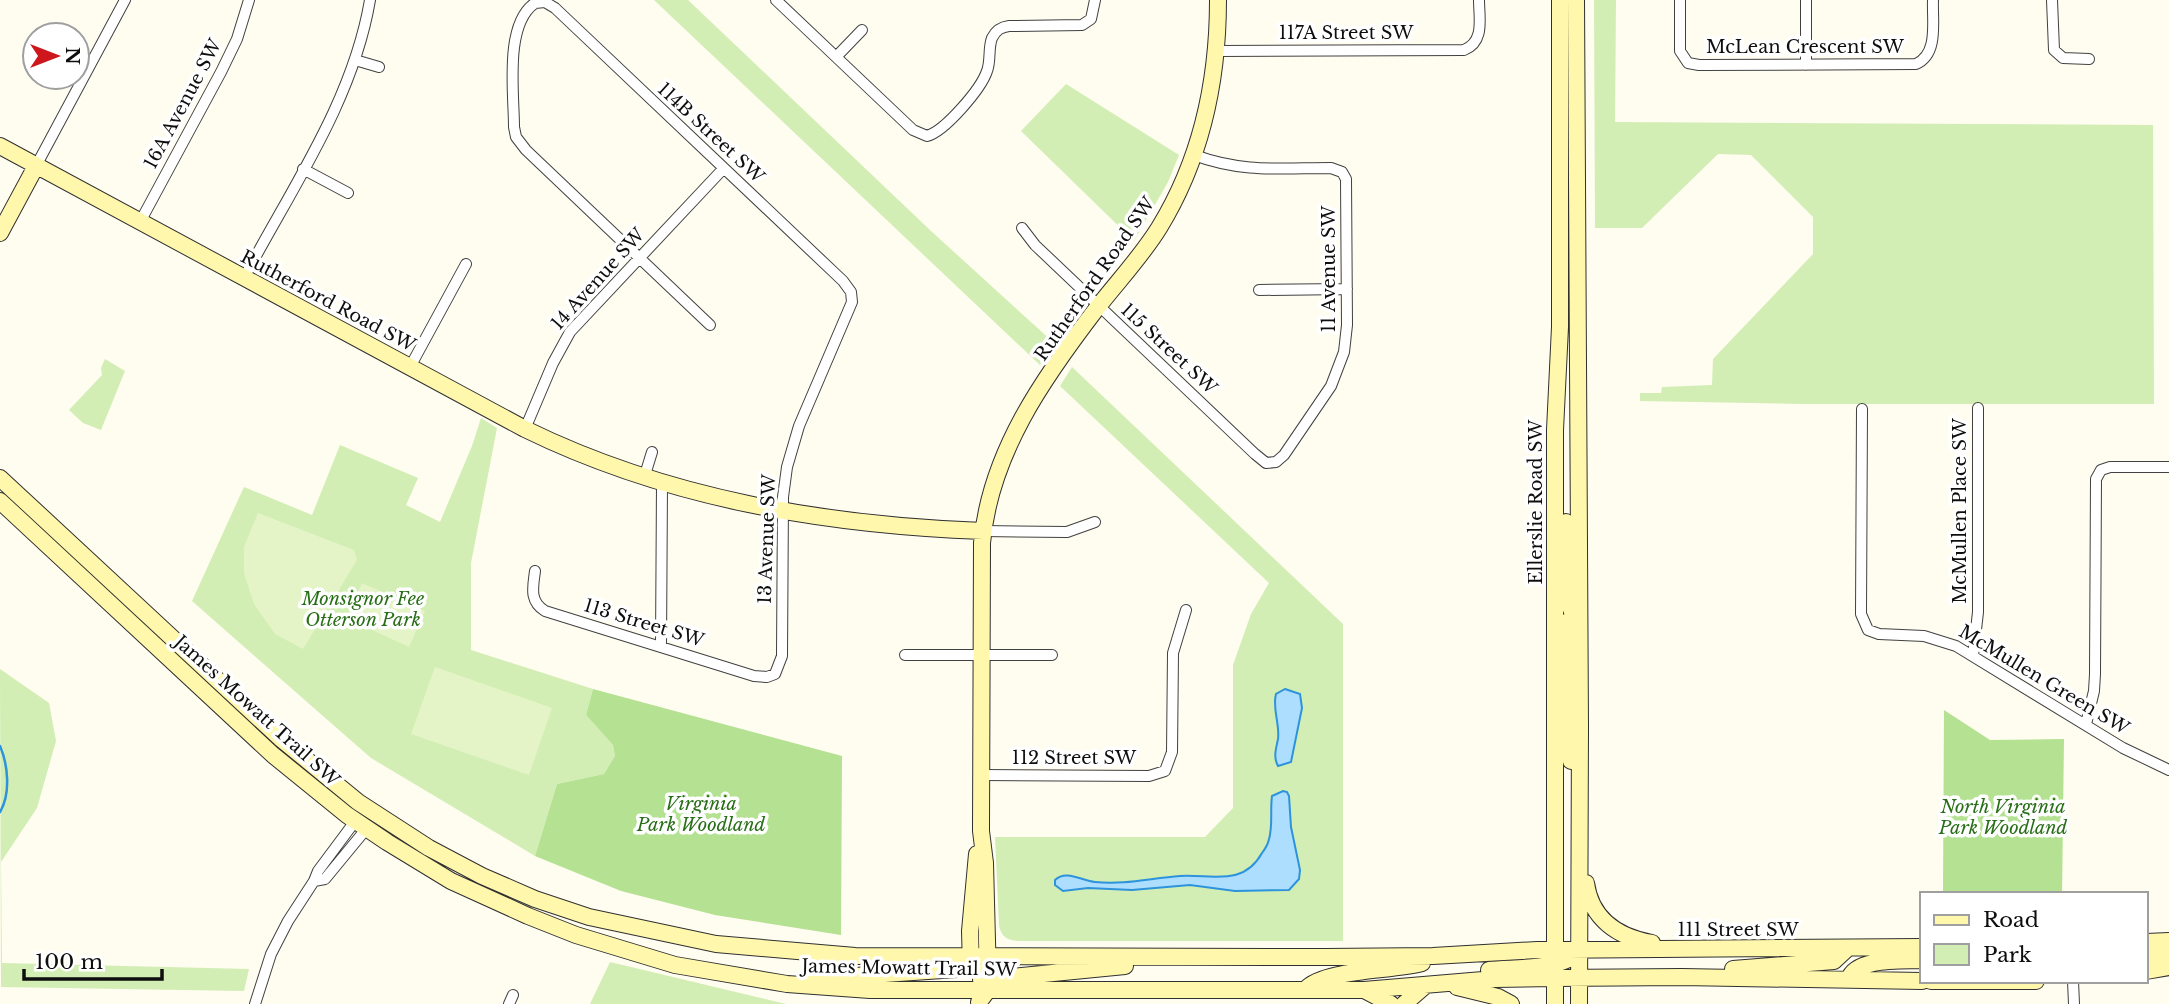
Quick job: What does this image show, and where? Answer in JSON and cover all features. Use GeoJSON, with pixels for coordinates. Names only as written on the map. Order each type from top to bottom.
{"type":"FeatureCollection","features":[{"type":"Feature","properties":{"kind":"main road","name":"Rutherford Road SW"},"geometry":{"type":"LineString","coordinates":[[981,993],[988,957],[985,863],[981,831],[983,531],[996,474],[1010,440],[1034,399],[1099,306],[1159,228],[1194,155],[1209,102],[1217,51],[1218,0]]}},
{"type":"Feature","properties":{"kind":"main road","name":"Ellerslie Road SW"},"geometry":{"type":"LineString","coordinates":[[1555,1004],[1562,968],[1555,610],[1555,429],[1560,327],[1560,0]]}},
{"type":"Feature","properties":{"kind":"main road","name":"Ellerslie Road SW"},"geometry":{"type":"LineString","coordinates":[[1562,968],[1579,950],[1576,0]]}},
{"type":"Feature","properties":{"kind":"main road","name":"Rutherford Road SW"},"geometry":{"type":"LineString","coordinates":[[0,146],[576,454],[662,484],[783,511],[888,526],[983,531]]}},
{"type":"Feature","properties":{"kind":"main road"},"geometry":{"type":"LineString","coordinates":[[0,233],[36,166]]}},
{"type":"Feature","properties":{"kind":"main road"},"geometry":{"type":"LineString","coordinates":[[1555,429],[1566,505],[1567,597],[1573,617],[1579,622]]}},
{"type":"Feature","properties":{"kind":"main road","name":"James Mowatt Trail SW"},"geometry":{"type":"LineString","coordinates":[[0,478],[366,818],[482,876],[589,918],[676,937],[765,950],[971,962],[988,957],[1451,954],[1562,968]]}},
{"type":"Feature","properties":{"kind":"main road","name":"James Mowatt Trail SW"},"geometry":{"type":"LineString","coordinates":[[0,501],[273,755],[366,818],[451,881],[576,935],[675,965],[773,982],[870,990],[981,993],[1364,990],[1562,968]]}},
{"type":"Feature","properties":{"kind":"main road"},"geometry":{"type":"LineString","coordinates":[[1555,610],[1566,623],[1569,748],[1580,811]]}},
{"type":"Feature","properties":{"kind":"main road","name":"Rutherford Road SW"},"geometry":{"type":"LineString","coordinates":[[981,831],[973,882],[971,962],[981,993]]}},
{"type":"Feature","properties":{"kind":"main road"},"geometry":{"type":"LineString","coordinates":[[1580,838],[1587,891],[1592,906],[1600,917],[1609,926],[1640,941],[1689,950]]}},
{"type":"Feature","properties":{"kind":"main road"},"geometry":{"type":"LineString","coordinates":[[2148,942],[2169,941]]}},
{"type":"Feature","properties":{"kind":"main road","name":"111 Street SW"},"geometry":{"type":"LineString","coordinates":[[1562,968],[1579,950],[1920,947]]}},
{"type":"Feature","properties":{"kind":"main road"},"geometry":{"type":"LineString","coordinates":[[1682,977],[1732,969],[1834,961],[1848,948]]}},
{"type":"Feature","properties":{"kind":"main road"},"geometry":{"type":"LineString","coordinates":[[2148,955],[2169,951]]}},
{"type":"Feature","properties":{"kind":"main road"},"geometry":{"type":"LineString","coordinates":[[1306,990],[1313,982],[1327,977],[1396,969],[1451,954]]}},
{"type":"Feature","properties":{"kind":"main road"},"geometry":{"type":"LineString","coordinates":[[981,993],[1171,957]]}},
{"type":"Feature","properties":{"kind":"main road"},"geometry":{"type":"LineString","coordinates":[[1284,957],[1301,972],[1306,990]]}},
{"type":"Feature","properties":{"kind":"main road"},"geometry":{"type":"LineString","coordinates":[[1849,979],[1853,972],[1865,964],[1920,960]]}},
{"type":"Feature","properties":{"kind":"main road"},"geometry":{"type":"LineString","coordinates":[[773,982],[971,962]]}},
{"type":"Feature","properties":{"kind":"main road"},"geometry":{"type":"LineString","coordinates":[[2148,971],[2169,967]]}},
{"type":"Feature","properties":{"kind":"main road"},"geometry":{"type":"LineString","coordinates":[[1566,1004],[1562,968],[1611,978],[1920,981]]}},
{"type":"Feature","properties":{"kind":"main road","name":"Ellerslie Road SW"},"geometry":{"type":"LineString","coordinates":[[1562,968],[1579,1004]]}},
{"type":"Feature","properties":{"kind":"main road"},"geometry":{"type":"LineString","coordinates":[[2148,978],[2169,977]]}},
{"type":"Feature","properties":{"kind":"main road"},"geometry":{"type":"LineString","coordinates":[[1586,1004],[1590,986],[1611,978]]}},
{"type":"Feature","properties":{"kind":"main road"},"geometry":{"type":"LineString","coordinates":[[1445,983],[1498,997],[1511,1004]]}},
{"type":"Feature","properties":{"kind":"main road"},"geometry":{"type":"LineString","coordinates":[[1404,1004],[1426,985]]}},
{"type":"Feature","properties":{"kind":"main road"},"geometry":{"type":"LineString","coordinates":[[1364,990],[1391,1004]]}},
{"type":"Feature","properties":{"kind":"street"},"geometry":{"type":"LineString","coordinates":[[36,166],[125,0]]}},
{"type":"Feature","properties":{"kind":"street","name":"16A Avenue SW"},"geometry":{"type":"LineString","coordinates":[[140,222],[221,72],[237,39],[249,0]]}},
{"type":"Feature","properties":{"kind":"street"},"geometry":{"type":"LineString","coordinates":[[244,278],[332,114],[355,60],[370,0]]}},
{"type":"Feature","properties":{"kind":"street"},"geometry":{"type":"LineString","coordinates":[[776,0],[913,130],[927,136],[940,129],[980,85],[988,68],[992,39],[1000,28],[1078,26],[1091,19],[1095,0]]}},
{"type":"Feature","properties":{"kind":"street","name":"117A Street SW"},"geometry":{"type":"LineString","coordinates":[[1217,51],[1459,51],[1474,45],[1479,30],[1479,0]]}},
{"type":"Feature","properties":{"kind":"street","name":"McLean Crescent SW"},"geometry":{"type":"LineString","coordinates":[[1680,0],[1681,51],[1688,63],[1699,65],[1910,65],[1921,62],[1931,50],[1933,0]]}},
{"type":"Feature","properties":{"kind":"street"},"geometry":{"type":"LineString","coordinates":[[1806,0],[1806,65]]}},
{"type":"Feature","properties":{"kind":"street"},"geometry":{"type":"LineString","coordinates":[[2052,0],[2054,50],[2063,58],[2089,59]]}},
{"type":"Feature","properties":{"kind":"street","name":"114B Street SW"},"geometry":{"type":"LineString","coordinates":[[640,257],[521,145],[516,136],[515,37],[521,19],[531,6],[545,2],[555,8],[843,281],[851,292]]}},
{"type":"Feature","properties":{"kind":"street"},"geometry":{"type":"LineString","coordinates":[[836,57],[862,30]]}},
{"type":"Feature","properties":{"kind":"street"},"geometry":{"type":"LineString","coordinates":[[355,60],[379,67]]}},
{"type":"Feature","properties":{"kind":"street","name":"11 Avenue SW"},"geometry":{"type":"LineString","coordinates":[[1194,155],[1238,167],[1331,169],[1342,172],[1346,185],[1346,338],[1336,377],[1284,455],[1276,462],[1266,463]]}},
{"type":"Feature","properties":{"kind":"street"},"geometry":{"type":"LineString","coordinates":[[303,169],[348,193]]}},
{"type":"Feature","properties":{"kind":"street","name":"14 Avenue SW"},"geometry":{"type":"LineString","coordinates":[[525,429],[564,342],[577,324],[723,169]]}},
{"type":"Feature","properties":{"kind":"street","name":"115 Street SW"},"geometry":{"type":"LineString","coordinates":[[1022,228],[1035,245],[1266,463]]}},
{"type":"Feature","properties":{"kind":"street"},"geometry":{"type":"LineString","coordinates":[[640,257],[710,326]]}},
{"type":"Feature","properties":{"kind":"street"},"geometry":{"type":"LineString","coordinates":[[410,367],[466,264]]}},
{"type":"Feature","properties":{"kind":"street"},"geometry":{"type":"LineString","coordinates":[[1259,290],[1347,289]]}},
{"type":"Feature","properties":{"kind":"street","name":"13 Avenue SW"},"geometry":{"type":"LineString","coordinates":[[775,674],[782,656],[784,480],[792,445],[851,309],[851,292]]}},
{"type":"Feature","properties":{"kind":"street","name":"McMullen Place SW"},"geometry":{"type":"LineString","coordinates":[[1973,656],[1978,612],[1978,408]]}},
{"type":"Feature","properties":{"kind":"street","name":"McMullen Green SW"},"geometry":{"type":"LineString","coordinates":[[1862,409],[1861,614],[1863,624],[1868,630],[1876,634],[1934,638],[1973,656],[2141,758],[2169,770]]}},
{"type":"Feature","properties":{"kind":"street"},"geometry":{"type":"LineString","coordinates":[[644,478],[652,452]]}},
{"type":"Feature","properties":{"kind":"street"},"geometry":{"type":"LineString","coordinates":[[2086,724],[2095,674],[2096,479],[2101,470],[2110,467],[2169,467]]}},
{"type":"Feature","properties":{"kind":"street"},"geometry":{"type":"LineString","coordinates":[[661,646],[662,484]]}},
{"type":"Feature","properties":{"kind":"street"},"geometry":{"type":"LineString","coordinates":[[983,531],[1067,532],[1095,522]]}},
{"type":"Feature","properties":{"kind":"street","name":"113 Street SW"},"geometry":{"type":"LineString","coordinates":[[535,571],[533,599],[545,611],[754,676],[766,677],[775,674]]}},
{"type":"Feature","properties":{"kind":"street","name":"112 Street SW"},"geometry":{"type":"LineString","coordinates":[[981,775],[1149,776],[1166,771],[1172,752],[1173,653],[1186,610]]}},
{"type":"Feature","properties":{"kind":"street"},"geometry":{"type":"LineString","coordinates":[[905,655],[1052,655]]}},
{"type":"Feature","properties":{"kind":"street"},"geometry":{"type":"LineString","coordinates":[[254,1004],[271,954],[288,921],[314,881],[325,878],[366,818]]}},
{"type":"Feature","properties":{"kind":"street"},"geometry":{"type":"LineString","coordinates":[[2073,983],[2074,1004]]}},
{"type":"Feature","properties":{"kind":"green space"},"geometry":{"type":"Polygon","coordinates":[[[654,0],[688,0],[931,231],[1054,343],[1040,365],[654,0]]]}},
{"type":"Feature","properties":{"kind":"green space"},"geometry":{"type":"Polygon","coordinates":[[[1594,0],[1616,0],[1615,122],[2153,125],[2154,404],[1640,401],[1640,393],[1661,393],[1662,387],[1712,385],[1713,359],[1813,254],[1813,217],[1751,155],[1718,154],[1642,228],[1595,228],[1594,0]]]}},
{"type":"Feature","properties":{"kind":"green space"},"geometry":{"type":"Polygon","coordinates":[[[1066,84],[1179,155],[1168,182],[1134,241],[1021,131],[1066,84]]]}},
{"type":"Feature","properties":{"kind":"green space"},"geometry":{"type":"Polygon","coordinates":[[[105,359],[125,371],[101,430],[83,423],[69,410],[102,375],[101,368],[105,359]]]}},
{"type":"Feature","properties":{"kind":"green space"},"geometry":{"type":"Polygon","coordinates":[[[1072,367],[1343,624],[1343,941],[1020,941],[1009,939],[1001,933],[995,837],[1205,837],[1233,808],[1233,665],[1251,614],[1269,583],[1060,386],[1072,367]]]}},
{"type":"Feature","properties":{"kind":"green space","name":"Monsignor Fee Otterson Park"},"geometry":{"type":"Polygon","coordinates":[[[481,418],[497,428],[471,563],[471,650],[593,689],[586,715],[613,745],[615,756],[604,774],[557,784],[535,856],[371,758],[192,601],[244,487],[312,515],[340,445],[418,478],[406,505],[440,522],[481,418]]]}},
{"type":"Feature","properties":{"kind":"green space"},"geometry":{"type":"Polygon","coordinates":[[[258,513],[354,550],[357,560],[303,649],[275,634],[254,604],[244,573],[244,547],[258,513]]]}},
{"type":"Feature","properties":{"kind":"green space"},"geometry":{"type":"Polygon","coordinates":[[[362,583],[425,611],[409,647],[346,618],[362,583]]]}},
{"type":"Feature","properties":{"kind":"green space"},"geometry":{"type":"Polygon","coordinates":[[[435,667],[552,708],[529,775],[411,734],[435,667]]]}},
{"type":"Feature","properties":{"kind":"green space"},"geometry":{"type":"Polygon","coordinates":[[[0,669],[49,703],[56,741],[37,808],[1,862],[2,963],[249,969],[244,991],[1,987],[0,669]]]}},
{"type":"Feature","properties":{"kind":"green space","name":"Virginia Park Woodland"},"geometry":{"type":"Polygon","coordinates":[[[593,689],[842,756],[841,935],[715,915],[621,891],[535,856],[557,784],[604,774],[615,756],[613,745],[586,715],[593,689]]]}},
{"type":"Feature","properties":{"kind":"green space","name":"North Virginia Park Woodland"},"geometry":{"type":"Polygon","coordinates":[[[1944,710],[1990,740],[2064,739],[2062,892],[1943,892],[1944,710]]]}},
{"type":"Feature","properties":{"kind":"green space"},"geometry":{"type":"Polygon","coordinates":[[[610,962],[786,1004],[590,1004],[610,962]]]}},
{"type":"Feature","properties":{"kind":"water"},"geometry":{"type":"Polygon","coordinates":[[[1285,689],[1300,694],[1302,708],[1291,762],[1278,766],[1275,756],[1278,733],[1275,699],[1276,694],[1285,689]]]}},
{"type":"Feature","properties":{"kind":"water"},"geometry":{"type":"Polygon","coordinates":[[[1283,791],[1289,796],[1291,827],[1300,870],[1299,879],[1289,890],[1235,891],[1190,885],[1132,890],[1088,888],[1063,891],[1055,885],[1055,880],[1064,876],[1106,883],[1180,876],[1215,877],[1246,871],[1269,841],[1272,796],[1283,791]]]}},
{"type":"Feature","properties":{"kind":"waterway"},"geometry":{"type":"LineString","coordinates":[[0,746],[7,779],[6,796],[0,812]]}}]}
